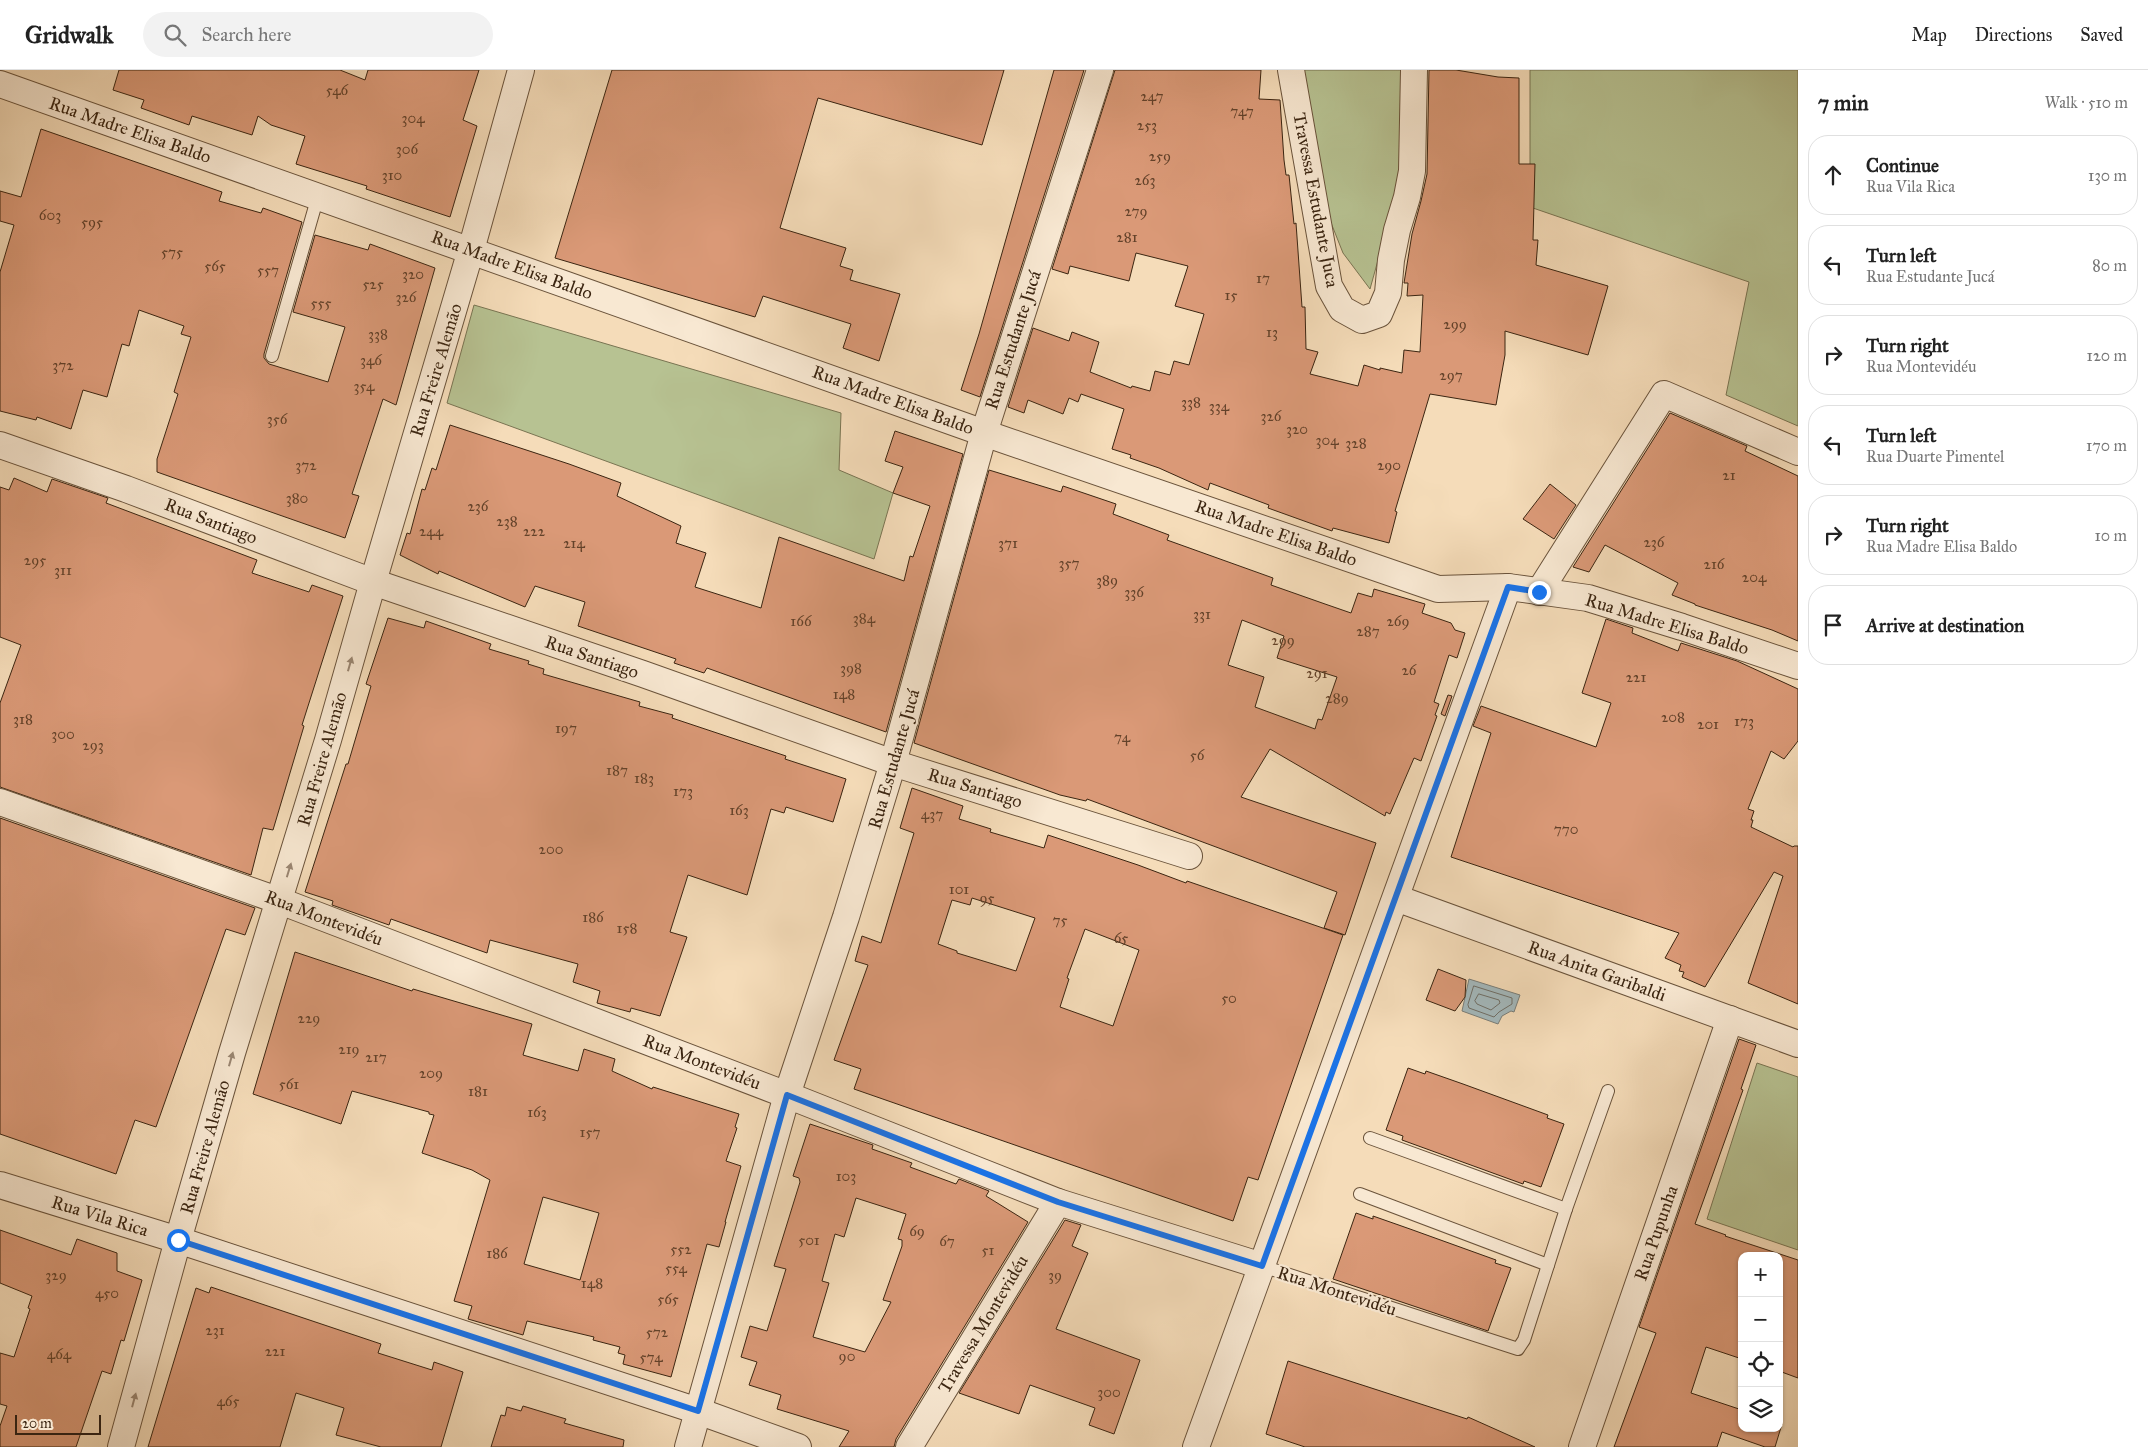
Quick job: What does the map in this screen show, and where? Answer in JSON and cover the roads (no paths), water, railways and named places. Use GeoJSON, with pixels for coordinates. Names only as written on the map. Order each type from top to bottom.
{"type":"FeatureCollection","features":[{"type":"Feature","properties":{"kind":"street","name":"Rua Freire Alemão"},"geometry":{"type":"LineString","coordinates":[[121,1447],[232,1053],[280,901],[471,250],[521,70]]}},
{"type":"Feature","properties":{"kind":"street","name":"Rua Estudante Jucá"},"geometry":{"type":"LineString","coordinates":[[688,1447],[787,1095],[846,917],[893,763],[984,433],[1100,70]]}},
{"type":"Feature","properties":{"kind":"street","name":"Travessa Estudante Juca"},"geometry":{"type":"LineString","coordinates":[[1291,70],[1330,286],[1342,309],[1362,320],[1379,314],[1388,293],[1391,260],[1397,230],[1408,197],[1412,171],[1414,70]]}},
{"type":"Feature","properties":{"kind":"street","name":"Rua Madre Elisa Baldo"},"geometry":{"type":"LineString","coordinates":[[0,84],[984,433],[1438,589],[1508,587],[1588,598],[1682,626],[1798,666]]}},
{"type":"Feature","properties":{"kind":"street"},"geometry":{"type":"LineString","coordinates":[[1539,592],[1664,394],[1798,452]]}},
{"type":"Feature","properties":{"kind":"street","name":"Rua Santiago"},"geometry":{"type":"LineString","coordinates":[[0,445],[126,489],[373,582],[643,674],[893,763],[1189,856]]}},
{"type":"Feature","properties":{"kind":"street"},"geometry":{"type":"LineString","coordinates":[[1196,1447],[1508,587]]}},
{"type":"Feature","properties":{"kind":"street","name":"Rua Montevidéu"},"geometry":{"type":"LineString","coordinates":[[0,802],[280,901],[787,1095],[1058,1202],[1262,1266]]}},
{"type":"Feature","properties":{"kind":"street","name":"Rua Anita Garibaldi"},"geometry":{"type":"LineString","coordinates":[[1396,898],[1798,1044]]}},
{"type":"Feature","properties":{"kind":"street","name":"Rua Pupunha"},"geometry":{"type":"LineString","coordinates":[[1582,1447],[1730,1019]]}},
{"type":"Feature","properties":{"kind":"street","name":"Rua Vila Rica"},"geometry":{"type":"LineString","coordinates":[[0,1185],[178,1240],[698,1411],[798,1447]]}},
{"type":"Feature","properties":{"kind":"street","name":"Travessa Montevidéu"},"geometry":{"type":"LineString","coordinates":[[909,1447],[1058,1202]]}},
{"type":"Feature","properties":{"kind":"lane"},"geometry":{"type":"LineString","coordinates":[[272,356],[318,196]]}},
{"type":"Feature","properties":{"kind":"lane","name":"Rua Montevidéu"},"geometry":{"type":"LineString","coordinates":[[1262,1266],[1518,1349],[1524,1340],[1566,1209],[1608,1091]]}},
{"type":"Feature","properties":{"kind":"lane"},"geometry":{"type":"LineString","coordinates":[[1370,1138],[1566,1209]]}},
{"type":"Feature","properties":{"kind":"lane"},"geometry":{"type":"LineString","coordinates":[[1360,1194],[1548,1265]]}},
{"type":"Feature","properties":{"kind":"water"},"geometry":{"type":"Polygon","coordinates":[[[1469,979],[1520,995],[1514,1012],[1511,1011],[1502,1016],[1498,1024],[1462,1011],[1469,979]]]}}]}
